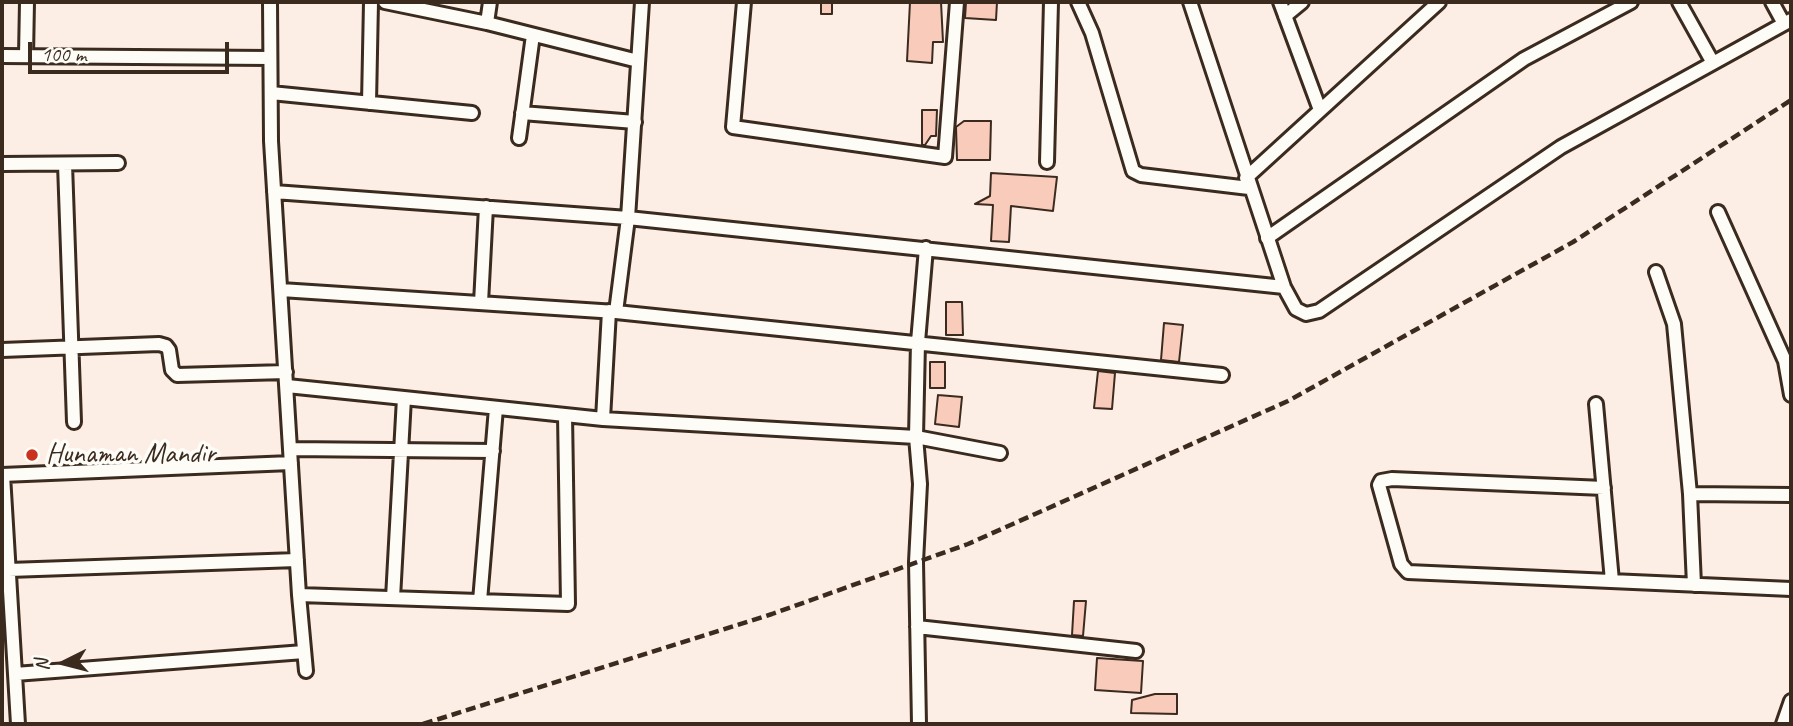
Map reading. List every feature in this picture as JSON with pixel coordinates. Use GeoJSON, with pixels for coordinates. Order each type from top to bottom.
{"type":"FeatureCollection","features":[{"type":"Feature","properties":{"kind":"street"},"geometry":{"type":"LineString","coordinates":[[26,56],[27,2]]}},
{"type":"Feature","properties":{"kind":"street"},"geometry":{"type":"LineString","coordinates":[[270,2],[274,192],[306,671]]}},
{"type":"Feature","properties":{"kind":"street"},"geometry":{"type":"LineString","coordinates":[[369,103],[371,2]]}},
{"type":"Feature","properties":{"kind":"street"},"geometry":{"type":"LineString","coordinates":[[385,2],[487,23],[638,61]]}},
{"type":"Feature","properties":{"kind":"street"},"geometry":{"type":"LineString","coordinates":[[487,23],[490,2]]}},
{"type":"Feature","properties":{"kind":"street"},"geometry":{"type":"LineString","coordinates":[[603,419],[613,312],[628,218],[642,2]]}},
{"type":"Feature","properties":{"kind":"street"},"geometry":{"type":"LineString","coordinates":[[744,2],[733,127],[945,157],[957,2]]}},
{"type":"Feature","properties":{"kind":"street"},"geometry":{"type":"LineString","coordinates":[[1047,162],[1051,2]]}},
{"type":"Feature","properties":{"kind":"street"},"geometry":{"type":"LineString","coordinates":[[1078,2],[1091,33],[1133,171],[1141,175],[1247,183],[1320,110],[1439,2]]}},
{"type":"Feature","properties":{"kind":"street"},"geometry":{"type":"LineString","coordinates":[[1190,2],[1247,183],[1284,287],[1300,313],[1319,311],[1561,146],[1788,22],[1772,2]]}},
{"type":"Feature","properties":{"kind":"street"},"geometry":{"type":"LineString","coordinates":[[1280,2],[1320,110]]}},
{"type":"Feature","properties":{"kind":"street"},"geometry":{"type":"LineString","coordinates":[[1285,16],[1302,2]]}},
{"type":"Feature","properties":{"kind":"street"},"geometry":{"type":"LineString","coordinates":[[1267,238],[1524,59],[1631,2]]}},
{"type":"Feature","properties":{"kind":"street"},"geometry":{"type":"LineString","coordinates":[[1679,2],[1713,63]]}},
{"type":"Feature","properties":{"kind":"street"},"geometry":{"type":"LineString","coordinates":[[519,138],[533,35]]}},
{"type":"Feature","properties":{"kind":"street"},"geometry":{"type":"LineString","coordinates":[[2,56],[270,58]]}},
{"type":"Feature","properties":{"kind":"street"},"geometry":{"type":"LineString","coordinates":[[271,93],[472,113]]}},
{"type":"Feature","properties":{"kind":"street"},"geometry":{"type":"LineString","coordinates":[[523,113],[635,122]]}},
{"type":"Feature","properties":{"kind":"street"},"geometry":{"type":"LineString","coordinates":[[2,164],[118,163]]}},
{"type":"Feature","properties":{"kind":"street"},"geometry":{"type":"LineString","coordinates":[[65,164],[74,422]]}},
{"type":"Feature","properties":{"kind":"street"},"geometry":{"type":"LineString","coordinates":[[274,192],[628,218],[1284,287]]}},
{"type":"Feature","properties":{"kind":"street"},"geometry":{"type":"LineString","coordinates":[[481,303],[486,208]]}},
{"type":"Feature","properties":{"kind":"street"},"geometry":{"type":"LineString","coordinates":[[1718,212],[1785,361],[1791,395]]}},
{"type":"Feature","properties":{"kind":"street"},"geometry":{"type":"LineString","coordinates":[[919,724],[916,562],[920,484],[916,437],[918,341],[926,248]]}},
{"type":"Feature","properties":{"kind":"street"},"geometry":{"type":"LineString","coordinates":[[1656,272],[1674,324],[1690,494],[1694,584]]}},
{"type":"Feature","properties":{"kind":"street"},"geometry":{"type":"LineString","coordinates":[[281,290],[613,312],[1223,374]]}},
{"type":"Feature","properties":{"kind":"street"},"geometry":{"type":"LineString","coordinates":[[2,350],[166,346],[172,370],[177,375],[286,372]]}},
{"type":"Feature","properties":{"kind":"street"},"geometry":{"type":"LineString","coordinates":[[287,386],[603,419],[916,437],[1000,453]]}},
{"type":"Feature","properties":{"kind":"street"},"geometry":{"type":"LineString","coordinates":[[393,598],[404,398]]}},
{"type":"Feature","properties":{"kind":"street"},"geometry":{"type":"LineString","coordinates":[[1597,404],[1612,581]]}},
{"type":"Feature","properties":{"kind":"street"},"geometry":{"type":"LineString","coordinates":[[480,601],[496,408]]}},
{"type":"Feature","properties":{"kind":"street"},"geometry":{"type":"LineString","coordinates":[[299,595],[568,604],[565,415]]}},
{"type":"Feature","properties":{"kind":"street"},"geometry":{"type":"LineString","coordinates":[[290,449],[493,451]]}},
{"type":"Feature","properties":{"kind":"street"},"geometry":{"type":"LineString","coordinates":[[18,724],[2,475],[291,463]]}},
{"type":"Feature","properties":{"kind":"street"},"geometry":{"type":"LineString","coordinates":[[1604,488],[1392,479],[1381,481],[1379,485],[1401,564],[1408,572],[1791,589]]}},
{"type":"Feature","properties":{"kind":"street"},"geometry":{"type":"LineString","coordinates":[[1690,494],[1791,495]]}},
{"type":"Feature","properties":{"kind":"street"},"geometry":{"type":"LineString","coordinates":[[9,570],[297,560]]}},
{"type":"Feature","properties":{"kind":"street"},"geometry":{"type":"LineString","coordinates":[[917,627],[1136,651]]}},
{"type":"Feature","properties":{"kind":"street"},"geometry":{"type":"LineString","coordinates":[[15,674],[304,652]]}},
{"type":"Feature","properties":{"kind":"street"},"geometry":{"type":"LineString","coordinates":[[1783,724],[1791,701]]}},
{"type":"Feature","properties":{"kind":"building"},"geometry":{"type":"Polygon","coordinates":[[[821,2],[832,2],[832,14],[821,14],[821,2]]]}},
{"type":"Feature","properties":{"kind":"building"},"geometry":{"type":"Polygon","coordinates":[[[910,2],[941,2],[943,42],[933,42],[932,63],[907,61],[910,2]]]}},
{"type":"Feature","properties":{"kind":"building"},"geometry":{"type":"Polygon","coordinates":[[[966,2],[997,2],[996,20],[965,18],[966,2]]]}},
{"type":"Feature","properties":{"kind":"building"},"geometry":{"type":"Polygon","coordinates":[[[922,110],[937,110],[936,136],[931,136],[925,145],[922,145],[922,110]]]}},
{"type":"Feature","properties":{"kind":"building"},"geometry":{"type":"Polygon","coordinates":[[[964,121],[991,121],[990,160],[957,160],[956,127],[964,121]]]}},
{"type":"Feature","properties":{"kind":"building"},"geometry":{"type":"Polygon","coordinates":[[[991,173],[1057,177],[1053,211],[1011,206],[1009,242],[991,241],[993,205],[975,204],[990,196],[991,173]]]}},
{"type":"Feature","properties":{"kind":"building"},"geometry":{"type":"Polygon","coordinates":[[[946,302],[962,302],[963,335],[946,335],[946,302]]]}},
{"type":"Feature","properties":{"kind":"building"},"geometry":{"type":"Polygon","coordinates":[[[1164,323],[1183,325],[1179,362],[1161,360],[1164,323]]]}},
{"type":"Feature","properties":{"kind":"building"},"geometry":{"type":"Polygon","coordinates":[[[930,362],[945,362],[945,388],[930,388],[930,362]]]}},
{"type":"Feature","properties":{"kind":"building"},"geometry":{"type":"Polygon","coordinates":[[[1098,371],[1115,373],[1112,409],[1094,408],[1098,371]]]}},
{"type":"Feature","properties":{"kind":"building"},"geometry":{"type":"Polygon","coordinates":[[[938,395],[962,397],[959,427],[935,424],[938,395]]]}},
{"type":"Feature","properties":{"kind":"building"},"geometry":{"type":"Polygon","coordinates":[[[1074,601],[1086,601],[1083,636],[1072,635],[1074,601]]]}},
{"type":"Feature","properties":{"kind":"building"},"geometry":{"type":"Polygon","coordinates":[[[1097,658],[1143,661],[1141,693],[1095,690],[1097,658]]]}},
{"type":"Feature","properties":{"kind":"building"},"geometry":{"type":"Polygon","coordinates":[[[1155,694],[1177,694],[1177,714],[1131,713],[1132,700],[1155,694]]]}},
{"type":"Feature","properties":{"kind":"railway"},"geometry":{"type":"LineString","coordinates":[[423,724],[772,614],[968,544],[1288,401],[1573,242],[1791,100]]}},
{"type":"Feature","properties":{"kind":"place","name":"Hunaman Mandir"},"geometry":{"type":"Point","coordinates":[32,455]}}]}
